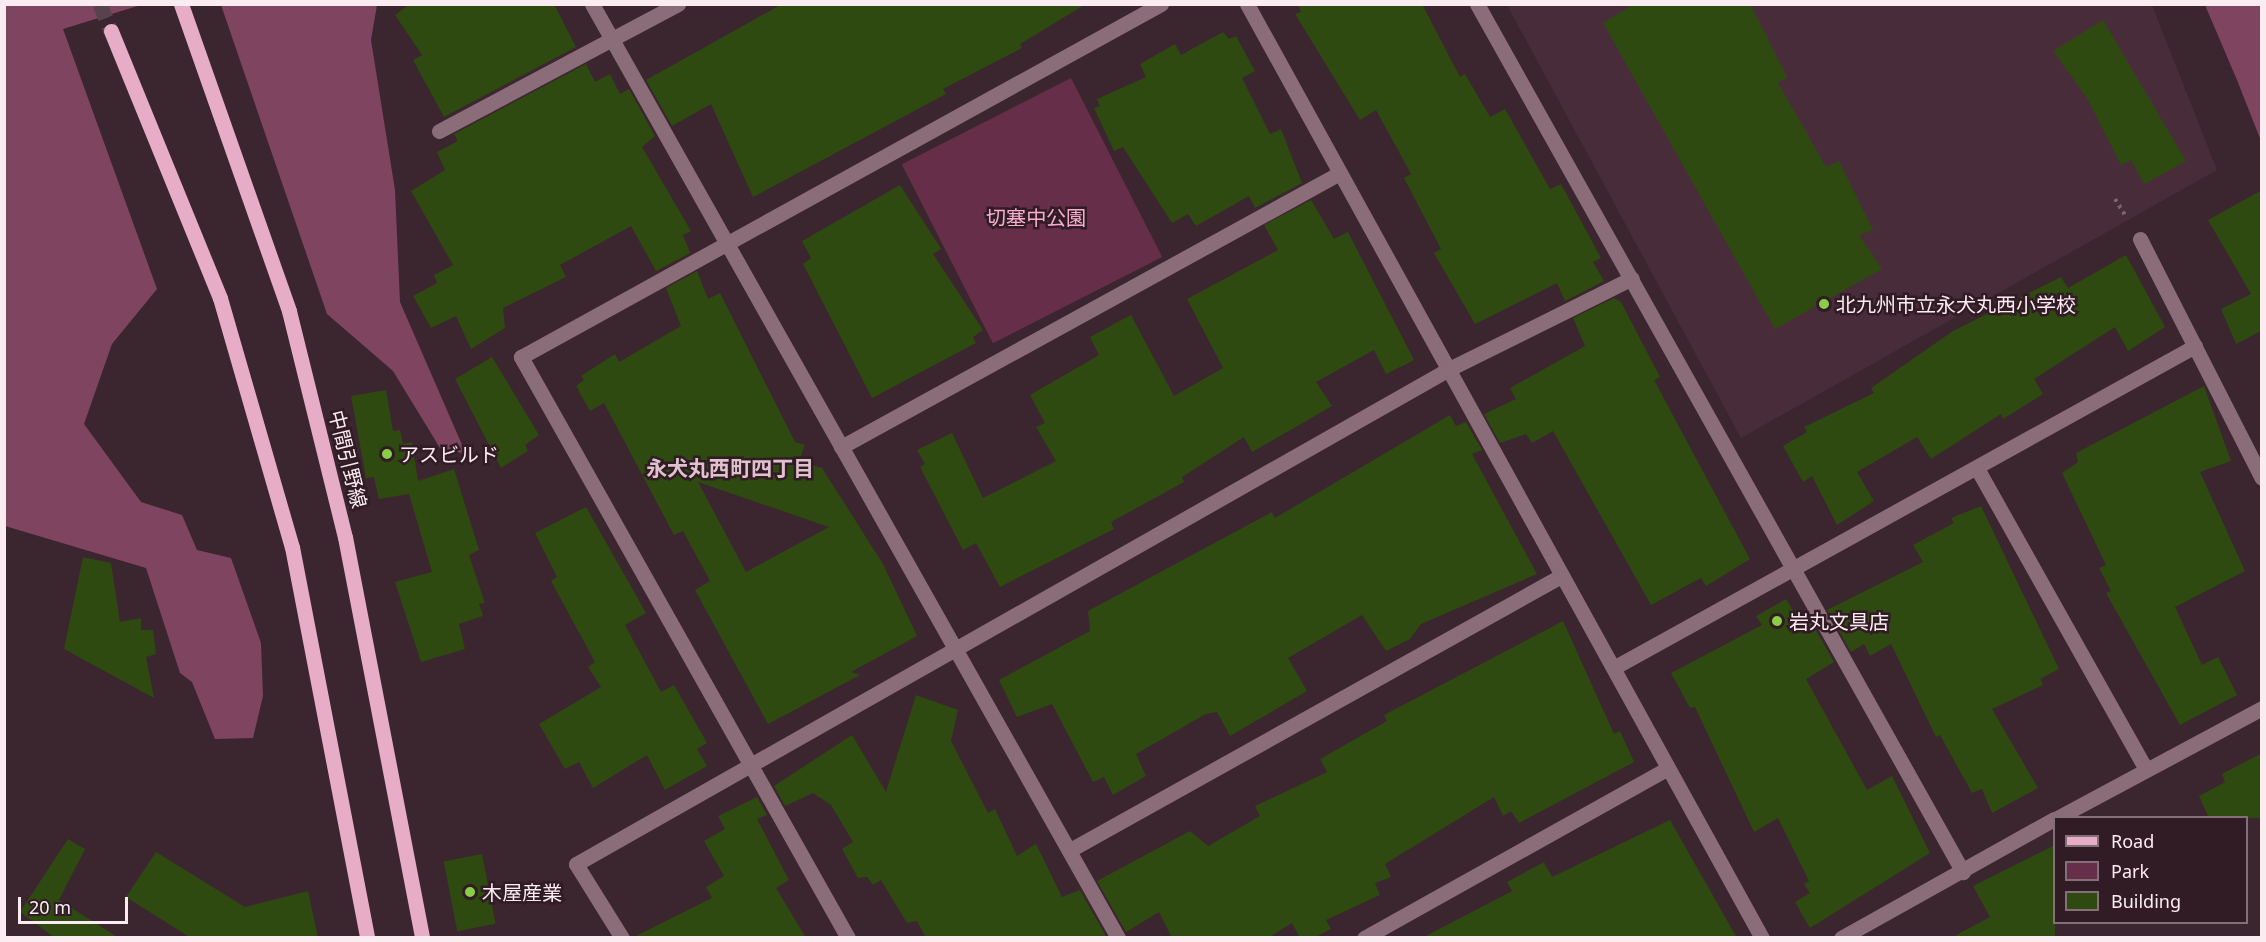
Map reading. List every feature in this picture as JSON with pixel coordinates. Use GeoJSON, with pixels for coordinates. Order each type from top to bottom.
{"type":"FeatureCollection","features":[{"type":"Feature","properties":{"kind":"main road","name":"中間引野線"},"geometry":{"type":"LineString","coordinates":[[181,4],[289,311],[345,537],[423,938]]}},
{"type":"Feature","properties":{"kind":"main road"},"geometry":{"type":"LineString","coordinates":[[111,31],[220,298],[292,547],[367,938]]}},
{"type":"Feature","properties":{"kind":"street"},"geometry":{"type":"LineString","coordinates":[[592,4],[724,244],[1118,938]]}},
{"type":"Feature","properties":{"kind":"street"},"geometry":{"type":"LineString","coordinates":[[439,131],[678,4]]}},
{"type":"Feature","properties":{"kind":"street"},"geometry":{"type":"LineString","coordinates":[[848,938],[753,765],[521,357],[1161,4]]}},
{"type":"Feature","properties":{"kind":"street"},"geometry":{"type":"LineString","coordinates":[[1247,4],[1338,174],[1615,667],[1667,769],[1762,938]]}},
{"type":"Feature","properties":{"kind":"street"},"geometry":{"type":"LineString","coordinates":[[1477,4],[1632,278],[1791,570],[1963,872]]}},
{"type":"Feature","properties":{"kind":"street"},"geometry":{"type":"LineString","coordinates":[[841,447],[1338,174]]}},
{"type":"Feature","properties":{"kind":"street"},"geometry":{"type":"LineString","coordinates":[[2140,239],[2262,478]]}},
{"type":"Feature","properties":{"kind":"street"},"geometry":{"type":"LineString","coordinates":[[622,938],[576,864],[1449,369],[1632,278]]}},
{"type":"Feature","properties":{"kind":"street"},"geometry":{"type":"LineString","coordinates":[[1615,667],[1978,470],[2195,346]]}},
{"type":"Feature","properties":{"kind":"street"},"geometry":{"type":"LineString","coordinates":[[1978,470],[2145,767]]}},
{"type":"Feature","properties":{"kind":"street"},"geometry":{"type":"LineString","coordinates":[[1070,850],[1562,576]]}},
{"type":"Feature","properties":{"kind":"street"},"geometry":{"type":"LineString","coordinates":[[2059,816],[2145,767],[2262,708]]}},
{"type":"Feature","properties":{"kind":"street"},"geometry":{"type":"LineString","coordinates":[[1364,938],[1667,769]]}},
{"type":"Feature","properties":{"kind":"street"},"geometry":{"type":"LineString","coordinates":[[1841,938],[2053,820]]}},
{"type":"Feature","properties":{"kind":"shaded area"},"geometry":{"type":"Polygon","coordinates":[[[5,4],[141,5],[63,29],[157,289],[112,344],[84,424],[141,502],[182,515],[197,550],[231,558],[261,643],[263,696],[253,738],[215,739],[192,682],[180,673],[146,568],[5,526],[5,4]]]}},
{"type":"Feature","properties":{"kind":"shaded area"},"geometry":{"type":"Polygon","coordinates":[[[221,5],[377,5],[371,40],[395,190],[400,302],[466,454],[440,448],[393,371],[327,314],[221,5]]]}},
{"type":"Feature","properties":{"kind":"shaded area","name":"北九州市立永犬丸西小学校"},"geometry":{"type":"Polygon","coordinates":[[[1507,5],[2152,5],[2217,170],[1741,438],[1507,5]]]}},
{"type":"Feature","properties":{"kind":"shaded area"},"geometry":{"type":"Polygon","coordinates":[[[2205,5],[2261,5],[2261,141],[2237,80],[2205,5]]]}},
{"type":"Feature","properties":{"kind":"green space","name":"切塞中公園"},"geometry":{"type":"Polygon","coordinates":[[[1071,78],[1162,257],[993,343],[902,164],[1071,78]]]}},
{"type":"Feature","properties":{"kind":"building"},"geometry":{"type":"Polygon","coordinates":[[[410,4],[554,4],[576,47],[444,117],[413,60],[422,55],[395,15],[410,4]]]}},
{"type":"Feature","properties":{"kind":"building"},"geometry":{"type":"Polygon","coordinates":[[[782,4],[1086,4],[1020,44],[1022,48],[943,89],[946,94],[753,197],[711,104],[672,126],[646,80],[782,4]]]}},
{"type":"Feature","properties":{"kind":"building"},"geometry":{"type":"Polygon","coordinates":[[[1298,4],[1422,4],[1460,77],[1465,74],[1490,117],[1505,109],[1550,189],[1561,184],[1601,258],[1593,262],[1604,281],[1565,301],[1557,283],[1475,324],[1434,253],[1441,249],[1404,178],[1411,174],[1376,110],[1360,120],[1295,14],[1301,12],[1298,4]]]}},
{"type":"Feature","properties":{"kind":"building"},"geometry":{"type":"Polygon","coordinates":[[[1634,4],[1750,4],[1787,77],[1778,83],[1826,167],[1839,161],[1873,230],[1859,235],[1882,269],[1775,329],[1603,23],[1634,4]]]}},
{"type":"Feature","properties":{"kind":"building"},"geometry":{"type":"Polygon","coordinates":[[[2103,20],[2186,161],[2144,184],[2131,160],[2121,165],[2087,98],[2053,51],[2103,20]]]}},
{"type":"Feature","properties":{"kind":"building"},"geometry":{"type":"Polygon","coordinates":[[[1223,32],[1229,39],[1236,36],[1255,71],[1242,78],[1270,134],[1281,129],[1302,183],[1255,208],[1249,196],[1196,226],[1188,214],[1172,223],[1123,147],[1114,151],[1094,108],[1100,106],[1097,99],[1146,77],[1140,64],[1175,44],[1181,55],[1223,32]]]}},
{"type":"Feature","properties":{"kind":"building"},"geometry":{"type":"Polygon","coordinates":[[[586,64],[595,82],[610,74],[620,94],[629,89],[655,136],[642,147],[691,231],[683,235],[690,253],[656,271],[631,226],[560,265],[566,277],[503,308],[505,328],[471,349],[456,316],[431,328],[413,296],[437,283],[434,275],[453,265],[411,191],[445,170],[437,152],[458,141],[454,134],[586,64]]]}},
{"type":"Feature","properties":{"kind":"building"},"geometry":{"type":"Polygon","coordinates":[[[900,185],[941,249],[933,254],[983,330],[973,337],[976,343],[872,398],[803,264],[811,258],[802,241],[900,185]]]}},
{"type":"Feature","properties":{"kind":"building"},"geometry":{"type":"Polygon","coordinates":[[[2262,190],[2261,331],[2236,344],[2221,309],[2251,294],[2208,220],[2262,190]]]}},
{"type":"Feature","properties":{"kind":"building"},"geometry":{"type":"Polygon","coordinates":[[[1311,200],[1334,239],[1348,232],[1414,360],[1386,374],[1374,350],[1316,382],[1332,406],[1252,452],[1244,437],[1182,477],[1184,482],[1111,522],[1114,529],[1000,587],[976,543],[963,550],[920,467],[925,464],[917,450],[952,433],[983,498],[1056,461],[1036,427],[1045,423],[1030,395],[1099,355],[1090,337],[1131,315],[1174,396],[1223,368],[1187,299],[1278,250],[1264,225],[1311,200]]]}},
{"type":"Feature","properties":{"kind":"building"},"geometry":{"type":"Polygon","coordinates":[[[2126,255],[2165,327],[2128,351],[2115,327],[2034,379],[2043,394],[2003,419],[2001,414],[1931,459],[1917,437],[1857,472],[1874,501],[1837,525],[1812,476],[1803,482],[1783,446],[1807,432],[1804,427],[1874,393],[1871,388],[1953,331],[2061,277],[2068,288],[2126,255]]]}},
{"type":"Feature","properties":{"kind":"building"},"geometry":{"type":"Polygon","coordinates":[[[697,271],[708,299],[720,293],[795,442],[805,445],[799,461],[822,468],[883,564],[917,636],[851,672],[860,675],[768,724],[695,590],[710,581],[683,531],[674,535],[604,403],[590,411],[576,386],[584,380],[581,376],[615,354],[619,362],[681,326],[666,288],[697,271]],[[698,482],[746,572],[829,527],[698,482]]]}},
{"type":"Feature","properties":{"kind":"building"},"geometry":{"type":"Polygon","coordinates":[[[1614,298],[1621,302],[1660,377],[1654,380],[1750,559],[1706,586],[1701,578],[1651,605],[1553,431],[1532,443],[1526,434],[1500,443],[1484,414],[1516,399],[1510,388],[1585,346],[1573,318],[1614,298]]]}},
{"type":"Feature","properties":{"kind":"building"},"geometry":{"type":"Polygon","coordinates":[[[492,357],[539,435],[525,445],[528,451],[501,468],[455,379],[492,357]]]}},
{"type":"Feature","properties":{"kind":"building"},"geometry":{"type":"Polygon","coordinates":[[[2204,386],[2231,461],[2200,472],[2245,571],[2175,607],[2202,665],[2218,657],[2237,695],[2180,725],[2106,593],[2111,591],[2099,568],[2106,565],[2062,473],[2078,462],[2076,453],[2204,386]]]}},
{"type":"Feature","properties":{"kind":"building"},"geometry":{"type":"Polygon","coordinates":[[[386,390],[393,431],[400,430],[403,444],[412,442],[418,481],[454,469],[479,550],[469,555],[485,603],[479,604],[483,616],[459,624],[465,649],[421,662],[395,582],[432,572],[409,494],[379,499],[374,477],[366,478],[351,396],[386,390]]]}},
{"type":"Feature","properties":{"kind":"building"},"geometry":{"type":"Polygon","coordinates":[[[1450,415],[1456,426],[1466,422],[1482,450],[1472,454],[1537,574],[1421,624],[1410,639],[1386,651],[1362,615],[1288,658],[1307,691],[1230,736],[1217,712],[1206,714],[1136,754],[1146,776],[1113,795],[1104,777],[1093,782],[1052,704],[1017,717],[999,680],[1090,631],[1088,611],[1272,512],[1275,518],[1450,415]]]}},
{"type":"Feature","properties":{"kind":"building"},"geometry":{"type":"Polygon","coordinates":[[[1981,506],[2059,669],[2040,679],[2043,685],[1992,709],[2038,788],[1992,813],[1982,789],[1972,793],[1940,735],[1936,737],[1891,644],[1870,656],[1864,644],[1851,652],[1827,610],[1923,562],[1913,545],[1954,523],[1951,518],[1981,506]]]}},
{"type":"Feature","properties":{"kind":"building"},"geometry":{"type":"Polygon","coordinates":[[[586,507],[646,613],[625,625],[661,692],[674,685],[707,743],[697,749],[707,766],[665,790],[647,755],[593,788],[579,762],[565,769],[539,724],[601,687],[588,667],[595,662],[551,581],[557,577],[535,533],[586,507]]]}},
{"type":"Feature","properties":{"kind":"building"},"geometry":{"type":"Polygon","coordinates":[[[83,557],[111,563],[120,622],[141,618],[141,630],[153,630],[156,654],[146,657],[154,698],[64,649],[83,557]]]}},
{"type":"Feature","properties":{"kind":"building"},"geometry":{"type":"Polygon","coordinates":[[[1786,599],[1800,622],[1809,618],[1834,662],[1806,679],[1867,790],[1892,776],[1930,853],[1810,928],[1795,902],[1810,893],[1804,884],[1809,881],[1778,818],[1754,832],[1695,707],[1690,708],[1671,673],[1762,625],[1756,616],[1786,599]]]}},
{"type":"Feature","properties":{"kind":"building"},"geometry":{"type":"Polygon","coordinates":[[[1563,621],[1614,734],[1620,731],[1634,762],[1519,823],[1511,811],[1503,816],[1494,797],[1385,864],[1391,877],[1375,883],[1380,895],[1326,920],[1331,929],[1314,938],[1300,938],[1292,923],[1268,938],[1172,938],[1159,912],[1126,932],[1097,881],[1190,831],[1208,846],[1260,816],[1255,806],[1327,772],[1320,759],[1387,721],[1384,715],[1563,621]]]}},
{"type":"Feature","properties":{"kind":"building"},"geometry":{"type":"Polygon","coordinates":[[[916,695],[958,710],[951,741],[988,813],[995,809],[1017,856],[1036,844],[1062,897],[1080,890],[1107,938],[926,938],[917,921],[907,923],[881,880],[873,885],[867,877],[858,878],[842,849],[853,842],[831,805],[813,793],[785,806],[774,786],[852,735],[886,792],[916,695]]]}},
{"type":"Feature","properties":{"kind":"building"},"geometry":{"type":"Polygon","coordinates":[[[2262,753],[2262,818],[2208,816],[2199,796],[2225,782],[2222,774],[2262,753]]]}},
{"type":"Feature","properties":{"kind":"building"},"geometry":{"type":"Polygon","coordinates":[[[757,797],[767,815],[757,819],[789,880],[776,888],[806,938],[632,938],[712,898],[706,887],[724,876],[704,841],[725,829],[718,816],[757,797]]]}},
{"type":"Feature","properties":{"kind":"building"},"geometry":{"type":"Polygon","coordinates":[[[1670,820],[1737,938],[1422,938],[1512,891],[1507,882],[1544,862],[1552,877],[1670,820]]]}},
{"type":"Feature","properties":{"kind":"building"},"geometry":{"type":"Polygon","coordinates":[[[68,839],[85,849],[59,900],[119,938],[55,938],[20,912],[68,839]]]}},
{"type":"Feature","properties":{"kind":"building"},"geometry":{"type":"Polygon","coordinates":[[[2053,846],[2055,938],[1951,938],[1990,917],[1973,886],[2053,846]]]}},
{"type":"Feature","properties":{"kind":"building"},"geometry":{"type":"Polygon","coordinates":[[[156,852],[245,907],[308,891],[318,938],[191,938],[126,897],[156,852]]]}},
{"type":"Feature","properties":{"kind":"building","name":"木屋産業"},"geometry":{"type":"Polygon","coordinates":[[[482,854],[496,924],[457,931],[444,861],[482,854]]]}},
{"type":"Feature","properties":{"kind":"tunnel"},"geometry":{"type":"LineString","coordinates":[[100,4],[111,31]]}},
{"type":"Feature","properties":{"kind":"place","name":"北九州市立永犬丸西小学校"},"geometry":{"type":"Point","coordinates":[1824,304]}},
{"type":"Feature","properties":{"kind":"place","name":"アスビルド"},"geometry":{"type":"Point","coordinates":[387,454]}},
{"type":"Feature","properties":{"kind":"place","name":"岩丸文具店"},"geometry":{"type":"Point","coordinates":[1777,621]}},
{"type":"Feature","properties":{"kind":"place","name":"木屋産業"},"geometry":{"type":"Point","coordinates":[470,892]}},
{"type":"Feature","properties":{"kind":"district","name":"永犬丸西町四丁目"},"geometry":{"type":"Point","coordinates":[730,468]}}]}
